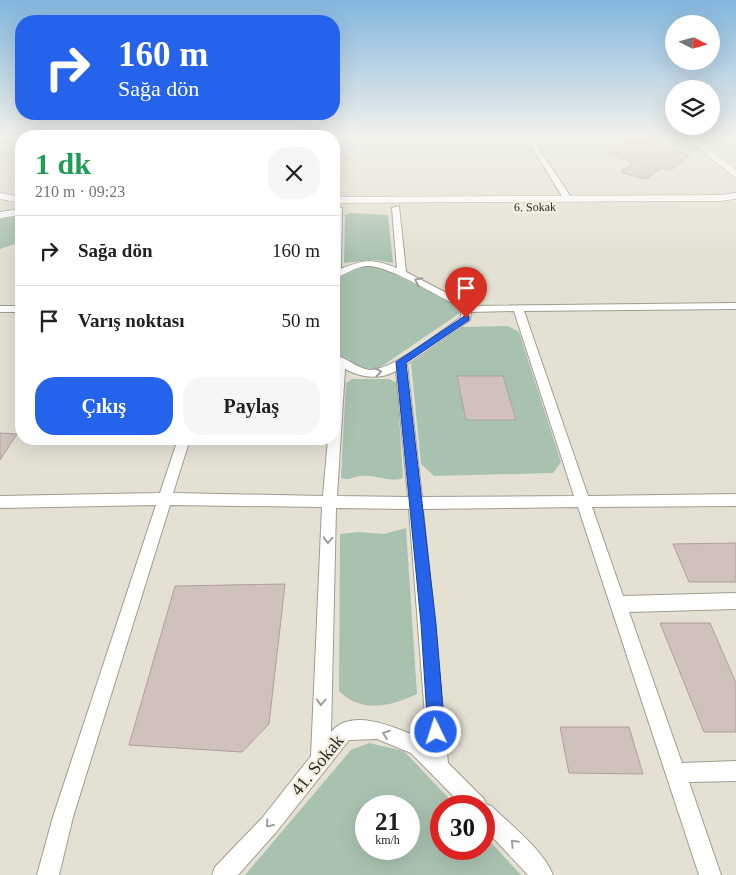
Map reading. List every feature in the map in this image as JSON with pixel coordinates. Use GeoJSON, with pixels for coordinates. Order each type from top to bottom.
{"type":"FeatureCollection","features":[{"type":"Feature","properties":{"kind":"street"},"geometry":{"type":"LineString","coordinates":[[554,177],[568,199]]}},
{"type":"Feature","properties":{"kind":"street","name":"6. Sokak"},"geometry":{"type":"LineString","coordinates":[[340,206],[568,199],[720,198],[736,196]]}},
{"type":"Feature","properties":{"kind":"street"},"geometry":{"type":"LineString","coordinates":[[0,205],[0,198],[15,199]]}},
{"type":"Feature","properties":{"kind":"street","name":"6. Sokak"},"geometry":{"type":"LineString","coordinates":[[340,206],[396,208],[736,206]]}},
{"type":"Feature","properties":{"kind":"street"},"geometry":{"type":"LineString","coordinates":[[396,208],[402,273]]}},
{"type":"Feature","properties":{"kind":"street"},"geometry":{"type":"LineString","coordinates":[[0,215],[15,213]]}},
{"type":"Feature","properties":{"kind":"street"},"geometry":{"type":"LineString","coordinates":[[340,273],[369,262],[402,273],[462,304],[466,309],[466,318],[384,373],[370,374],[349,368],[340,362]]}},
{"type":"Feature","properties":{"kind":"street"},"geometry":{"type":"LineString","coordinates":[[466,309],[736,306]]}},
{"type":"Feature","properties":{"kind":"street"},"geometry":{"type":"LineString","coordinates":[[0,309],[15,309]]}},
{"type":"Feature","properties":{"kind":"street"},"geometry":{"type":"LineString","coordinates":[[518,309],[582,502],[677,773],[710,875]]}},
{"type":"Feature","properties":{"kind":"street"},"geometry":{"type":"LineString","coordinates":[[401,362],[428,624],[439,767]]}},
{"type":"Feature","properties":{"kind":"street"},"geometry":{"type":"LineString","coordinates":[[48,875],[63,817],[182,445]]}},
{"type":"Feature","properties":{"kind":"street"},"geometry":{"type":"LineString","coordinates":[[320,760],[329,502],[333,445]]}},
{"type":"Feature","properties":{"kind":"street"},"geometry":{"type":"LineString","coordinates":[[0,502],[166,499],[416,503],[736,500]]}},
{"type":"Feature","properties":{"kind":"street"},"geometry":{"type":"LineString","coordinates":[[618,604],[736,601]]}},
{"type":"Feature","properties":{"kind":"street","name":"41. Sokak"},"geometry":{"type":"LineString","coordinates":[[223,875],[270,824],[344,731],[377,730],[418,746],[467,795]]}},
{"type":"Feature","properties":{"kind":"street"},"geometry":{"type":"LineString","coordinates":[[677,773],[736,772]]}},
{"type":"Feature","properties":{"kind":"street"},"geometry":{"type":"LineString","coordinates":[[495,824],[531,860],[542,875]]}},
{"type":"Feature","properties":{"kind":"green space"},"geometry":{"type":"Polygon","coordinates":[[[351,213],[388,215],[393,263],[374,260],[344,263],[345,215],[351,213]]]}},
{"type":"Feature","properties":{"kind":"green space"},"geometry":{"type":"Polygon","coordinates":[[[15,216],[15,244],[0,249],[0,219],[15,216]]]}},
{"type":"Feature","properties":{"kind":"green space"},"geometry":{"type":"Polygon","coordinates":[[[367,265],[378,266],[452,303],[460,309],[460,313],[379,368],[366,369],[340,356],[340,277],[367,265]]]}},
{"type":"Feature","properties":{"kind":"green space"},"geometry":{"type":"Polygon","coordinates":[[[508,326],[519,332],[561,462],[553,473],[434,476],[421,464],[411,363],[462,327],[508,326]]]}},
{"type":"Feature","properties":{"kind":"green space"},"geometry":{"type":"Polygon","coordinates":[[[352,379],[389,379],[397,383],[403,478],[393,480],[357,476],[348,479],[341,478],[346,383],[352,379]]]}},
{"type":"Feature","properties":{"kind":"green space"},"geometry":{"type":"Polygon","coordinates":[[[406,528],[417,694],[397,702],[377,706],[357,703],[339,691],[340,534],[359,532],[384,534],[406,528]]]}},
{"type":"Feature","properties":{"kind":"green space"},"geometry":{"type":"Polygon","coordinates":[[[369,743],[404,751],[446,795],[430,795],[430,860],[495,860],[495,847],[521,875],[245,875],[351,750],[369,743]]]}},
{"type":"Feature","properties":{"kind":"building"},"geometry":{"type":"Polygon","coordinates":[[[457,376],[503,376],[516,420],[466,420],[457,376]]]}},
{"type":"Feature","properties":{"kind":"building"},"geometry":{"type":"Polygon","coordinates":[[[0,433],[15,434],[15,437],[0,460],[0,433]]]}},
{"type":"Feature","properties":{"kind":"building"},"geometry":{"type":"Polygon","coordinates":[[[736,543],[736,582],[689,582],[673,544],[736,543]]]}},
{"type":"Feature","properties":{"kind":"building"},"geometry":{"type":"Polygon","coordinates":[[[285,584],[269,724],[242,752],[129,745],[175,586],[285,584]]]}},
{"type":"Feature","properties":{"kind":"building"},"geometry":{"type":"Polygon","coordinates":[[[660,623],[710,623],[736,683],[736,732],[704,732],[660,623]]]}},
{"type":"Feature","properties":{"kind":"building"},"geometry":{"type":"Polygon","coordinates":[[[560,727],[629,727],[643,774],[569,773],[560,727]]]}},
{"type":"Feature","properties":{"kind":"route"},"geometry":{"type":"LineString","coordinates":[[436,732],[428,624],[401,362],[466,318]]}}]}
